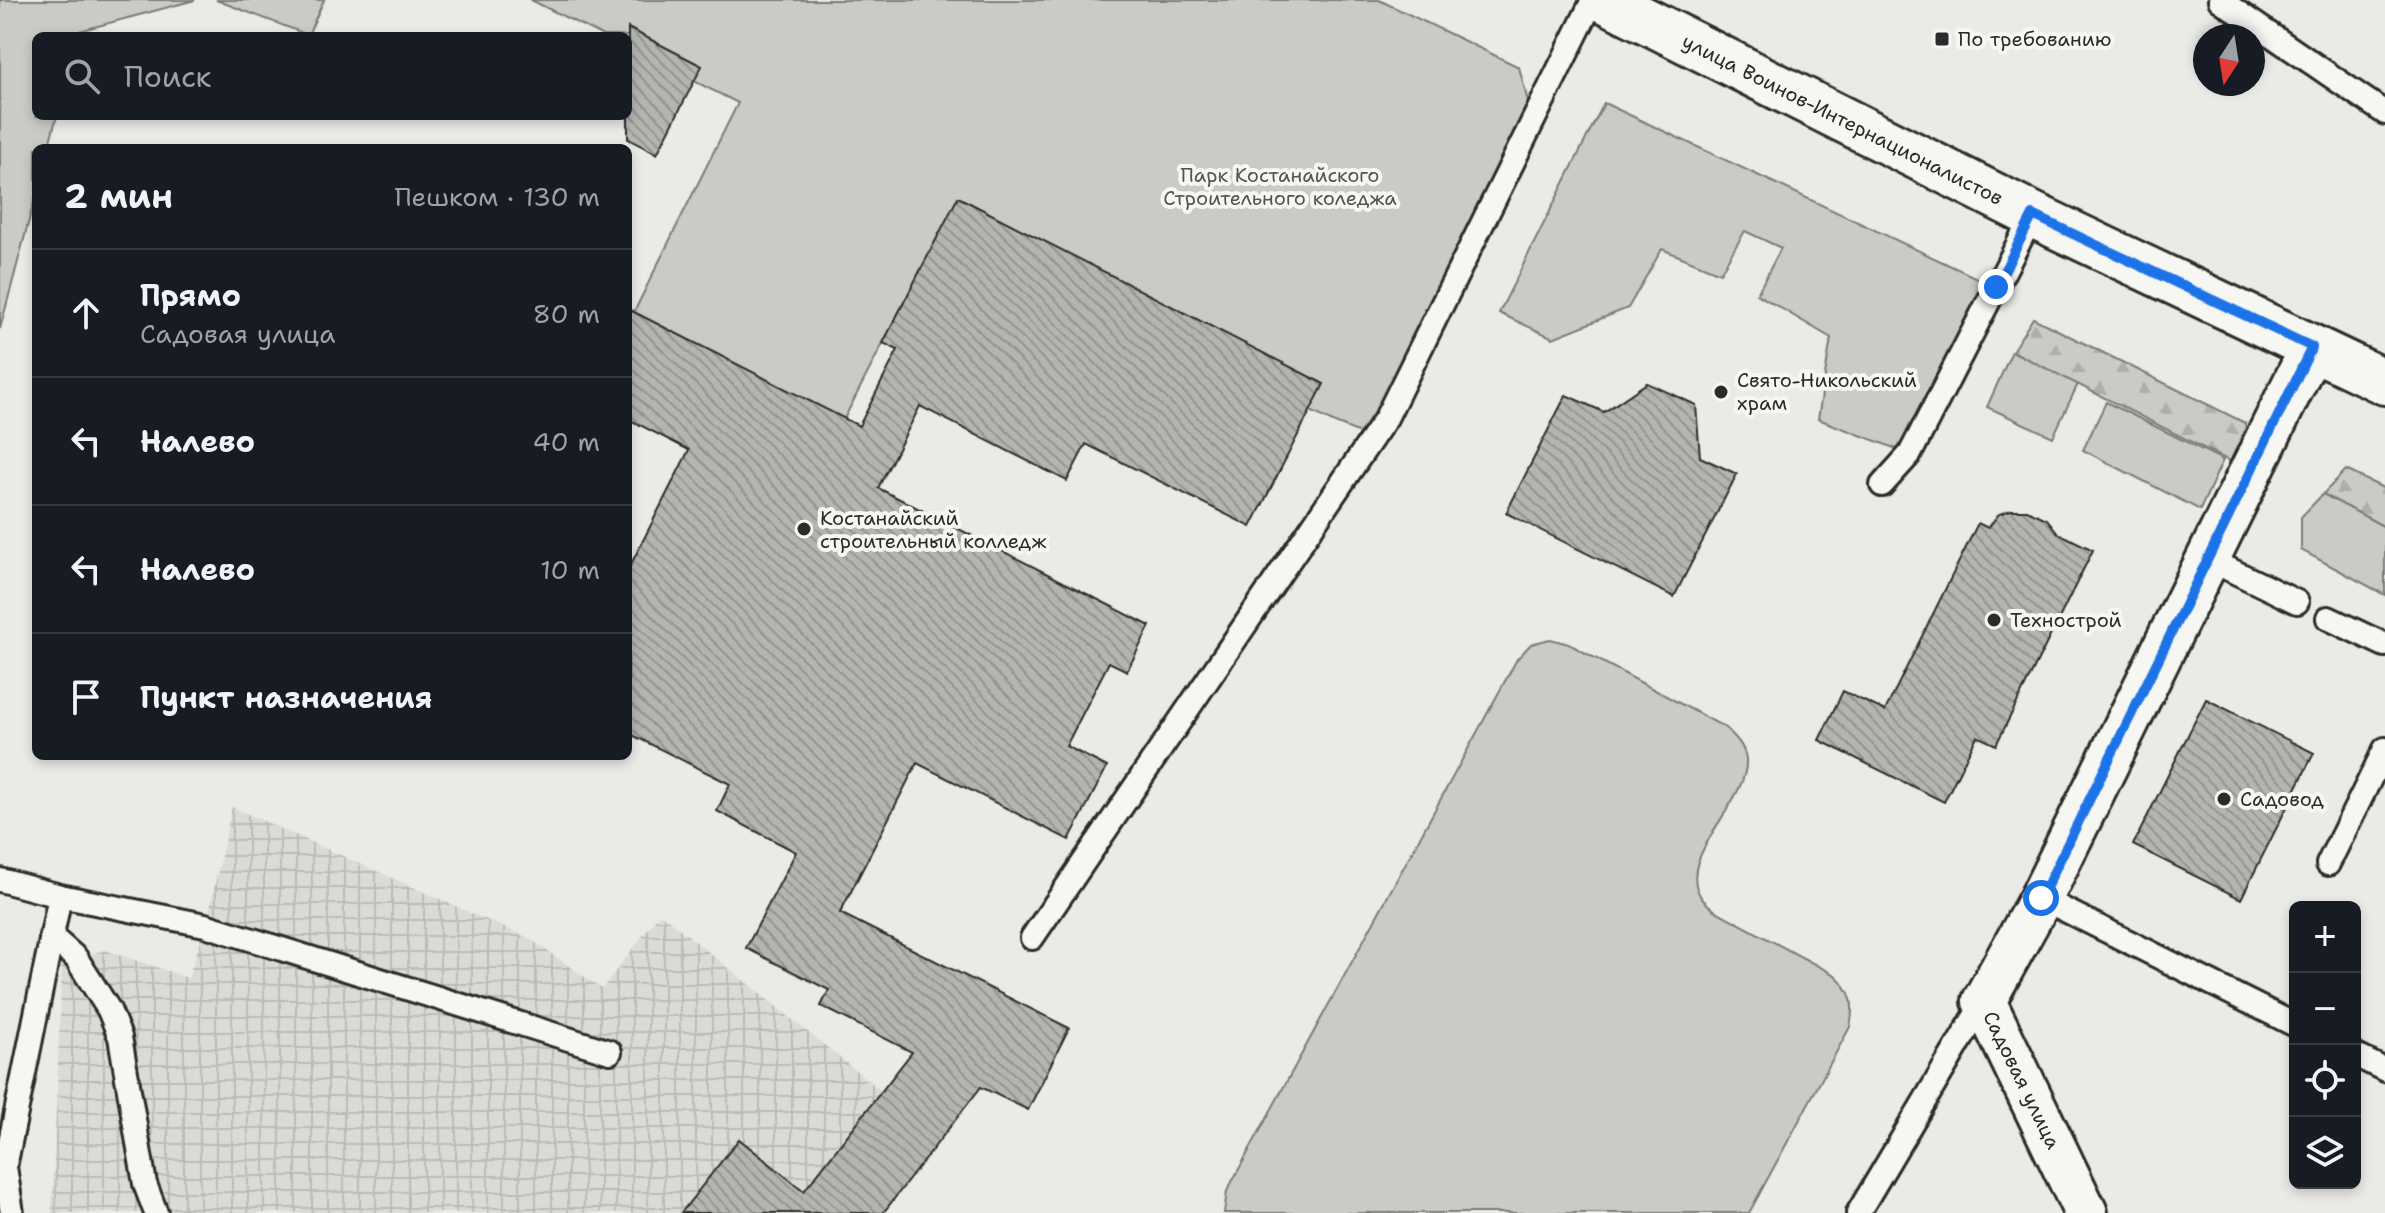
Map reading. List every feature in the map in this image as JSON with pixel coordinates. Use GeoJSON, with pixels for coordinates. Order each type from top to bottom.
{"type":"FeatureCollection","features":[{"type":"Feature","properties":{"kind":"street","name":"улица Воинов-Интернационалистов"},"geometry":{"type":"LineString","coordinates":[[1605,0],[1655,11],[2033,215],[2385,382]]}},
{"type":"Feature","properties":{"kind":"street","name":"Садовая улица"},"geometry":{"type":"LineString","coordinates":[[2086,1213],[1984,1001],[2041,898],[2312,347]]}},
{"type":"Feature","properties":{"kind":"lane"},"geometry":{"type":"LineString","coordinates":[[1032,938],[1386,418],[1593,0]]}},
{"type":"Feature","properties":{"kind":"lane"},"geometry":{"type":"LineString","coordinates":[[2220,0],[2385,113]]}},
{"type":"Feature","properties":{"kind":"lane"},"geometry":{"type":"LineString","coordinates":[[1882,485],[1910,454],[2033,215]]}},
{"type":"Feature","properties":{"kind":"lane"},"geometry":{"type":"LineString","coordinates":[[2208,559],[2297,602]]}},
{"type":"Feature","properties":{"kind":"lane"},"geometry":{"type":"LineString","coordinates":[[2328,618],[2385,645]]}},
{"type":"Feature","properties":{"kind":"lane"},"geometry":{"type":"LineString","coordinates":[[2328,864],[2385,749]]}},
{"type":"Feature","properties":{"kind":"lane"},"geometry":{"type":"LineString","coordinates":[[0,880],[60,896],[205,925],[610,1052]]}},
{"type":"Feature","properties":{"kind":"lane"},"geometry":{"type":"LineString","coordinates":[[12,1213],[5,1167],[60,896]]}},
{"type":"Feature","properties":{"kind":"lane"},"geometry":{"type":"LineString","coordinates":[[2041,898],[2289,1022]]}},
{"type":"Feature","properties":{"kind":"lane"},"geometry":{"type":"LineString","coordinates":[[51,936],[76,958],[109,1010],[120,1037],[145,1184],[156,1213]]}},
{"type":"Feature","properties":{"kind":"lane"},"geometry":{"type":"LineString","coordinates":[[1858,1213],[1984,1001]]}},
{"type":"Feature","properties":{"kind":"lane"},"geometry":{"type":"LineString","coordinates":[[2361,1058],[2385,1070]]}},
{"type":"Feature","properties":{"kind":"shaded area"},"geometry":{"type":"Polygon","coordinates":[[[232,807],[530,939],[602,989],[660,913],[941,1139],[883,1213],[52,1213],[62,963],[105,950],[188,978],[206,925],[232,807]]]}},
{"type":"Feature","properties":{"kind":"green space"},"geometry":{"type":"Polygon","coordinates":[[[0,0],[195,0],[79,32],[32,32],[32,120],[56,120],[49,144],[32,144],[32,209],[0,329],[0,0]]]}},
{"type":"Feature","properties":{"kind":"green space"},"geometry":{"type":"Polygon","coordinates":[[[216,0],[324,0],[309,32],[300,32],[216,0]]]}},
{"type":"Feature","properties":{"kind":"green space","name":"Парк Костанайского Строительного коледжа"},"geometry":{"type":"Polygon","coordinates":[[[531,0],[1379,0],[1519,67],[1529,106],[1372,438],[1335,423],[942,229],[844,419],[632,321],[738,103],[632,50],[632,32],[595,32],[531,0]]]}},
{"type":"Feature","properties":{"kind":"green space"},"geometry":{"type":"Polygon","coordinates":[[[1604,103],[1996,287],[1910,454],[1818,419],[1831,338],[1757,294],[1781,248],[1745,231],[1720,273],[1662,249],[1628,308],[1553,338],[1499,313],[1604,103]]]}},
{"type":"Feature","properties":{"kind":"green space"},"geometry":{"type":"Polygon","coordinates":[[[2033,318],[2245,423],[2251,472],[2012,351],[2033,318]]]}},
{"type":"Feature","properties":{"kind":"green space"},"geometry":{"type":"Polygon","coordinates":[[[2012,351],[2078,384],[2053,437],[1987,407],[2012,351]]]}},
{"type":"Feature","properties":{"kind":"green space"},"geometry":{"type":"Polygon","coordinates":[[[2106,402],[2223,460],[2200,510],[2083,450],[2106,402]]]}},
{"type":"Feature","properties":{"kind":"green space"},"geometry":{"type":"Polygon","coordinates":[[[2346,470],[2385,489],[2385,527],[2323,494],[2346,470]]]}},
{"type":"Feature","properties":{"kind":"green space"},"geometry":{"type":"Polygon","coordinates":[[[2323,494],[2385,527],[2385,595],[2301,550],[2301,517],[2323,494]]]}},
{"type":"Feature","properties":{"kind":"green space"},"geometry":{"type":"Polygon","coordinates":[[[1550,639],[1569,644],[1726,728],[1736,738],[1745,754],[1744,775],[1697,864],[1695,881],[1701,897],[1714,910],[1835,975],[1851,998],[1850,1027],[1749,1213],[1224,1213],[1227,1191],[1517,659],[1531,644],[1550,639]]]}},
{"type":"Feature","properties":{"kind":"building"},"geometry":{"type":"Polygon","coordinates":[[[628,28],[702,66],[657,154],[628,139],[628,120],[632,120],[632,32],[628,32],[628,28]]]}},
{"type":"Feature","properties":{"kind":"building"},"geometry":{"type":"Polygon","coordinates":[[[958,197],[1324,384],[1251,527],[1086,444],[1067,481],[920,406],[878,488],[1150,626],[1127,671],[1109,662],[1066,746],[1107,767],[1069,840],[917,763],[840,913],[1069,1028],[1028,1110],[981,1087],[883,1213],[681,1213],[739,1139],[804,1191],[912,1052],[821,1006],[829,990],[746,948],[796,852],[717,811],[730,784],[632,735],[632,562],[689,450],[632,421],[632,311],[859,426],[898,350],[883,343],[958,197]]]}},
{"type":"Feature","properties":{"kind":"building"},"geometry":{"type":"Polygon","coordinates":[[[1647,383],[1696,405],[1700,457],[1737,474],[1674,597],[1506,513],[1566,395],[1604,412],[1647,383]]]}},
{"type":"Feature","properties":{"kind":"building","name":"Технострой"},"geometry":{"type":"Polygon","coordinates":[[[2027,510],[2047,519],[2058,533],[2093,550],[1996,745],[1977,736],[1944,802],[1819,740],[1843,691],[1885,711],[1978,523],[1988,528],[1999,514],[2027,510]]]}},
{"type":"Feature","properties":{"kind":"building","name":"Садовод"},"geometry":{"type":"Polygon","coordinates":[[[2206,699],[2314,753],[2241,899],[2133,845],[2206,699]]]}},
{"type":"Feature","properties":{"kind":"place","name":"По требованию"},"geometry":{"type":"Point","coordinates":[1942,39]}},
{"type":"Feature","properties":{"kind":"place","name":"Свято-Никольский храм"},"geometry":{"type":"Point","coordinates":[1721,392]}},
{"type":"Feature","properties":{"kind":"place","name":"Костанайский строительный колледж"},"geometry":{"type":"Point","coordinates":[804,529]}},
{"type":"Feature","properties":{"kind":"place","name":"Технострой"},"geometry":{"type":"Point","coordinates":[1994,620]}},
{"type":"Feature","properties":{"kind":"place","name":"Садовод"},"geometry":{"type":"Point","coordinates":[2224,799]}},
{"type":"Feature","properties":{"kind":"route"},"geometry":{"type":"LineString","coordinates":[[1996,287],[2033,215],[2312,347],[2041,898]]}}]}
